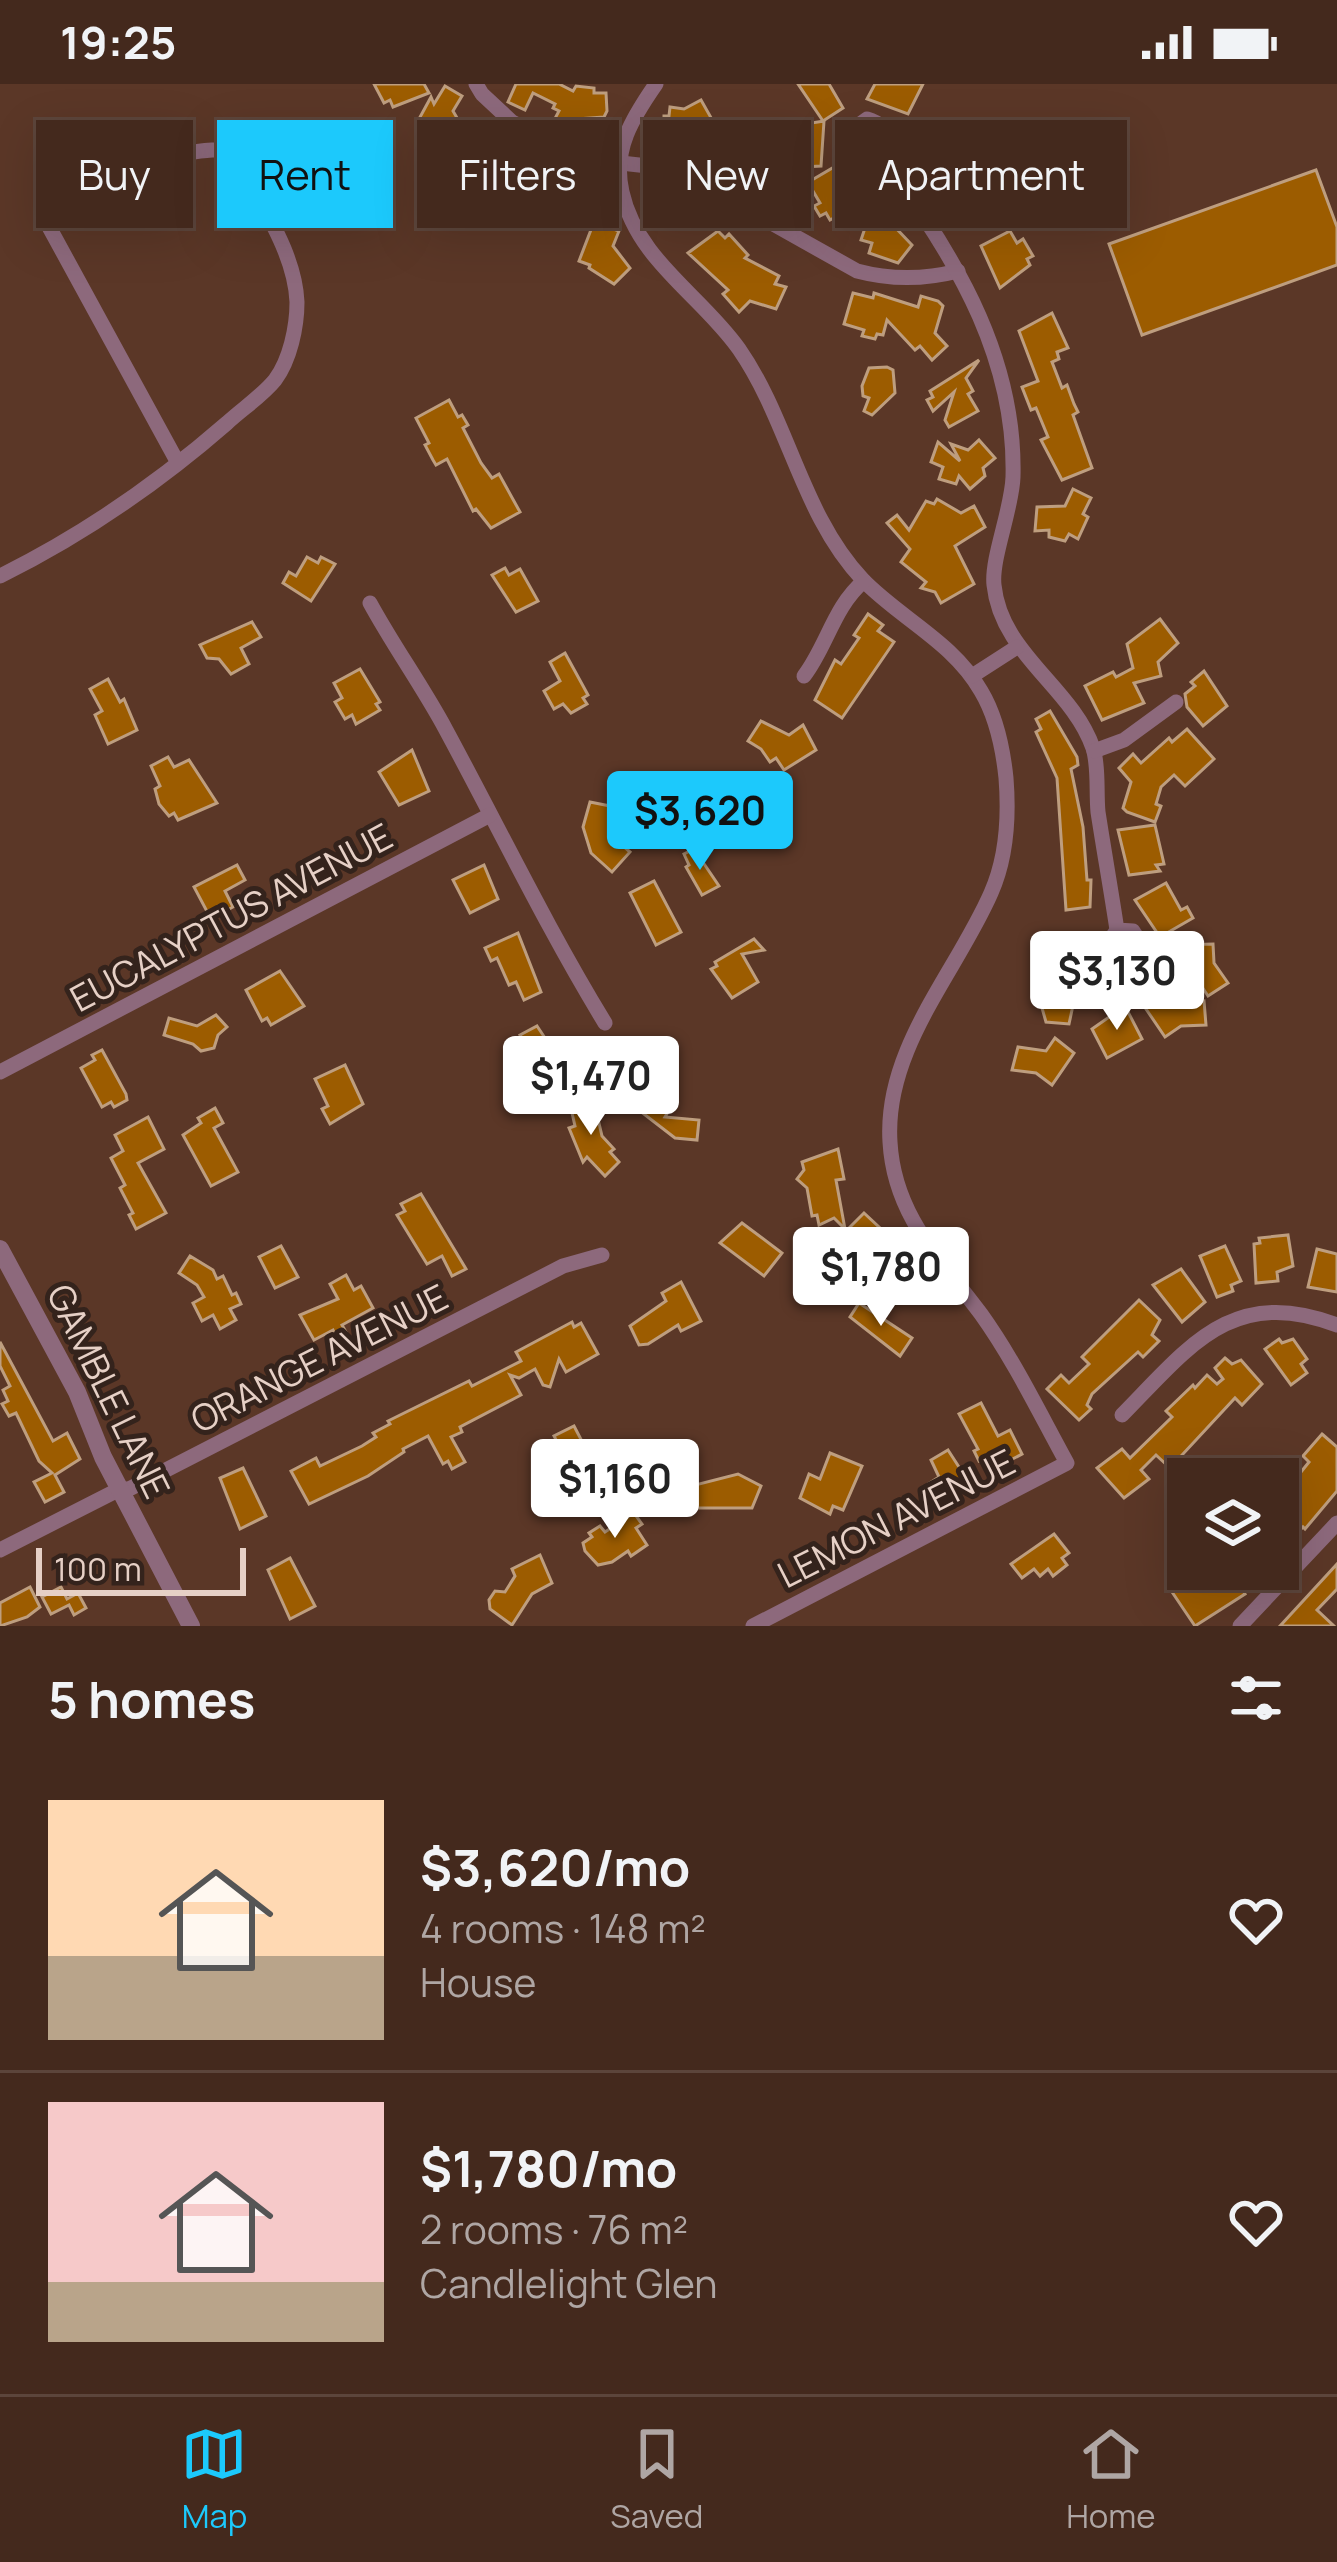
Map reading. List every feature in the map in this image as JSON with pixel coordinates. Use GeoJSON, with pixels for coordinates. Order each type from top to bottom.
{"type":"FeatureCollection","features":[{"type":"Feature","properties":{"kind":"street"},"geometry":{"type":"LineString","coordinates":[[476,84],[512,122],[585,159],[675,170],[857,271],[899,278],[931,278],[958,271]]}},
{"type":"Feature","properties":{"kind":"street"},"geometry":{"type":"LineString","coordinates":[[656,84],[624,136],[620,186],[638,237],[738,347],[772,404],[822,521],[864,581],[955,656],[971,676],[1017,647]]}},
{"type":"Feature","properties":{"kind":"street"},"geometry":{"type":"LineString","coordinates":[[0,576],[68,542],[178,463],[275,379],[293,340],[297,303],[292,268],[243,166],[230,154],[214,150],[123,171],[69,175],[50,183],[42,207],[178,463]]}},
{"type":"Feature","properties":{"kind":"street"},"geometry":{"type":"LineString","coordinates":[[930,228],[980,314],[1005,385],[1013,480],[994,586],[1017,647],[1078,716],[1094,751],[1117,930]]}},
{"type":"Feature","properties":{"kind":"street"},"geometry":{"type":"LineString","coordinates":[[804,676],[820,655],[850,593],[864,581]]}},
{"type":"Feature","properties":{"kind":"street"},"geometry":{"type":"LineString","coordinates":[[370,603],[443,724],[605,1023]]}},
{"type":"Feature","properties":{"kind":"street","name":"LEMON AVENUE"},"geometry":{"type":"LineString","coordinates":[[753,1626],[1067,1463],[982,1316],[914,1228],[895,1184],[890,1144],[898,1076],[919,1024],[991,893],[1006,832],[1004,756],[990,708],[971,676]]}},
{"type":"Feature","properties":{"kind":"street"},"geometry":{"type":"LineString","coordinates":[[1094,751],[1124,740],[1176,701]]}},
{"type":"Feature","properties":{"kind":"street","name":"EUCALYPTUS AVENUE"},"geometry":{"type":"LineString","coordinates":[[0,1072],[490,814]]}},
{"type":"Feature","properties":{"kind":"street","name":"GAMBLE LANE"},"geometry":{"type":"LineString","coordinates":[[0,1249],[77,1391],[121,1491],[191,1626]]}},
{"type":"Feature","properties":{"kind":"street","name":"ORANGE AVENUE"},"geometry":{"type":"LineString","coordinates":[[0,1550],[563,1266],[602,1255]]}},
{"type":"Feature","properties":{"kind":"street"},"geometry":{"type":"LineString","coordinates":[[1122,1415],[1192,1343],[1238,1316],[1288,1311],[1337,1325]]}},
{"type":"Feature","properties":{"kind":"street"},"geometry":{"type":"LineString","coordinates":[[1240,1626],[1337,1523]]}},
{"type":"Feature","properties":{"kind":"building"},"geometry":{"type":"Polygon","coordinates":[[[374,84],[424,84],[429,93],[393,107],[390,100],[384,103],[374,84]]]}},
{"type":"Feature","properties":{"kind":"building"},"geometry":{"type":"Polygon","coordinates":[[[516,84],[559,84],[573,91],[576,86],[606,93],[607,111],[604,117],[554,120],[559,111],[553,108],[555,104],[533,93],[525,110],[508,102],[516,84]]]}},
{"type":"Feature","properties":{"kind":"building"},"geometry":{"type":"Polygon","coordinates":[[[798,84],[829,84],[843,108],[823,121],[798,84]]]}},
{"type":"Feature","properties":{"kind":"building"},"geometry":{"type":"Polygon","coordinates":[[[875,84],[923,84],[908,114],[867,99],[875,84]]]}},
{"type":"Feature","properties":{"kind":"building"},"geometry":{"type":"Polygon","coordinates":[[[445,86],[462,96],[453,111],[458,120],[419,119],[431,97],[434,104],[445,86]]]}},
{"type":"Feature","properties":{"kind":"building"},"geometry":{"type":"Polygon","coordinates":[[[701,100],[712,120],[664,120],[670,107],[684,109],[701,100]]]}},
{"type":"Feature","properties":{"kind":"building"},"geometry":{"type":"Polygon","coordinates":[[[824,121],[821,166],[811,167],[811,123],[824,121]]]}},
{"type":"Feature","properties":{"kind":"building"},"geometry":{"type":"Polygon","coordinates":[[[835,167],[835,217],[830,220],[814,206],[820,203],[812,180],[835,167]]]}},
{"type":"Feature","properties":{"kind":"building"},"geometry":{"type":"Polygon","coordinates":[[[1316,170],[1337,227],[1337,265],[1142,335],[1109,244],[1316,170]]]}},
{"type":"Feature","properties":{"kind":"building"},"geometry":{"type":"Polygon","coordinates":[[[592,228],[611,228],[619,231],[613,246],[630,268],[614,284],[579,261],[592,228]]]}},
{"type":"Feature","properties":{"kind":"building"},"geometry":{"type":"Polygon","coordinates":[[[865,228],[896,228],[912,245],[898,263],[869,253],[872,243],[861,240],[865,228]]]}},
{"type":"Feature","properties":{"kind":"building"},"geometry":{"type":"Polygon","coordinates":[[[718,231],[725,238],[729,234],[748,255],[745,258],[779,276],[775,284],[786,287],[776,309],[750,301],[739,312],[723,294],[728,290],[688,253],[718,231]]]}},
{"type":"Feature","properties":{"kind":"building"},"geometry":{"type":"Polygon","coordinates":[[[1010,231],[1017,243],[1023,239],[1033,256],[1027,259],[1030,265],[1000,288],[981,246],[1010,231]]]}},
{"type":"Feature","properties":{"kind":"building"},"geometry":{"type":"Polygon","coordinates":[[[853,293],[873,298],[874,293],[918,307],[921,296],[938,301],[943,306],[935,333],[947,346],[932,360],[920,346],[915,350],[887,320],[883,335],[875,339],[862,336],[864,330],[844,324],[853,293]]]}},
{"type":"Feature","properties":{"kind":"building"},"geometry":{"type":"Polygon","coordinates":[[[1052,313],[1068,348],[1057,352],[1059,359],[1052,362],[1078,412],[1073,415],[1092,468],[1062,480],[1041,440],[1048,437],[1036,408],[1031,410],[1022,387],[1038,381],[1019,331],[1052,313]]]}},
{"type":"Feature","properties":{"kind":"building"},"geometry":{"type":"Polygon","coordinates":[[[979,360],[966,378],[978,411],[949,427],[945,420],[954,392],[933,411],[927,400],[933,397],[930,391],[979,360]]]}},
{"type":"Feature","properties":{"kind":"building"},"geometry":{"type":"Polygon","coordinates":[[[869,368],[893,370],[895,393],[872,415],[864,411],[869,398],[863,396],[862,386],[869,368]]]}},
{"type":"Feature","properties":{"kind":"building"},"geometry":{"type":"Polygon","coordinates":[[[449,400],[468,425],[463,428],[481,463],[492,478],[499,474],[520,512],[491,528],[473,511],[447,459],[436,465],[416,418],[449,400]]]}},
{"type":"Feature","properties":{"kind":"building"},"geometry":{"type":"Polygon","coordinates":[[[979,440],[995,458],[983,468],[985,476],[970,489],[959,476],[956,484],[939,479],[943,467],[931,462],[938,442],[960,461],[951,444],[968,450],[979,440]]]}},
{"type":"Feature","properties":{"kind":"building"},"geometry":{"type":"Polygon","coordinates":[[[1073,489],[1091,498],[1078,539],[1069,534],[1065,541],[1049,537],[1049,530],[1035,531],[1037,507],[1065,506],[1073,489]]]}},
{"type":"Feature","properties":{"kind":"building"},"geometry":{"type":"Polygon","coordinates":[[[937,499],[961,513],[974,506],[985,527],[955,546],[974,584],[941,603],[935,592],[921,588],[926,582],[901,562],[910,549],[887,523],[897,515],[909,530],[926,501],[934,504],[937,499]]]}},
{"type":"Feature","properties":{"kind":"building"},"geometry":{"type":"Polygon","coordinates":[[[307,557],[335,564],[311,601],[283,583],[289,572],[296,576],[307,557]]]}},
{"type":"Feature","properties":{"kind":"building"},"geometry":{"type":"Polygon","coordinates":[[[505,568],[509,575],[520,569],[538,601],[516,612],[492,575],[505,568]]]}},
{"type":"Feature","properties":{"kind":"building"},"geometry":{"type":"Polygon","coordinates":[[[868,614],[883,625],[878,631],[894,642],[842,718],[815,700],[835,660],[841,664],[859,638],[854,635],[868,614]]]}},
{"type":"Feature","properties":{"kind":"building"},"geometry":{"type":"Polygon","coordinates":[[[1160,619],[1178,643],[1158,662],[1161,676],[1134,683],[1144,703],[1102,720],[1085,686],[1133,668],[1127,644],[1160,619]]]}},
{"type":"Feature","properties":{"kind":"building"},"geometry":{"type":"Polygon","coordinates":[[[252,622],[261,637],[241,648],[249,664],[231,674],[219,659],[207,658],[200,645],[252,622]]]}},
{"type":"Feature","properties":{"kind":"building"},"geometry":{"type":"Polygon","coordinates":[[[565,653],[588,695],[583,698],[587,704],[571,713],[563,704],[554,709],[544,691],[560,681],[550,662],[565,653]]]}},
{"type":"Feature","properties":{"kind":"building"},"geometry":{"type":"Polygon","coordinates":[[[360,669],[380,710],[356,724],[352,715],[345,719],[335,702],[342,698],[334,683],[360,669]]]}},
{"type":"Feature","properties":{"kind":"building"},"geometry":{"type":"Polygon","coordinates":[[[1204,671],[1227,706],[1203,726],[1187,707],[1185,694],[1204,671]]]}},
{"type":"Feature","properties":{"kind":"building"},"geometry":{"type":"Polygon","coordinates":[[[108,679],[120,702],[124,699],[137,730],[108,744],[95,715],[102,711],[90,689],[108,679]]]}},
{"type":"Feature","properties":{"kind":"building"},"geometry":{"type":"Polygon","coordinates":[[[1050,711],[1077,757],[1078,765],[1071,769],[1083,827],[1087,880],[1091,880],[1090,907],[1066,910],[1057,778],[1036,732],[1041,729],[1036,719],[1050,711]]]}},
{"type":"Feature","properties":{"kind":"building"},"geometry":{"type":"Polygon","coordinates":[[[761,721],[789,735],[803,725],[816,750],[784,770],[776,758],[770,762],[748,741],[761,721]]]}},
{"type":"Feature","properties":{"kind":"building"},"geometry":{"type":"Polygon","coordinates":[[[1187,729],[1214,759],[1185,786],[1174,775],[1161,787],[1155,822],[1127,812],[1123,808],[1131,782],[1119,768],[1133,754],[1141,763],[1187,729]]]}},
{"type":"Feature","properties":{"kind":"building"},"geometry":{"type":"Polygon","coordinates":[[[412,750],[429,791],[399,805],[379,772],[412,750]]]}},
{"type":"Feature","properties":{"kind":"building"},"geometry":{"type":"Polygon","coordinates":[[[168,757],[174,767],[189,760],[217,803],[178,820],[174,813],[169,816],[159,804],[155,789],[160,786],[151,766],[168,757]]]}},
{"type":"Feature","properties":{"kind":"building"},"geometry":{"type":"Polygon","coordinates":[[[590,802],[615,807],[611,826],[615,839],[630,852],[612,872],[591,853],[583,827],[590,802]]]}},
{"type":"Feature","properties":{"kind":"building"},"geometry":{"type":"Polygon","coordinates":[[[1155,825],[1164,864],[1156,865],[1160,871],[1129,875],[1118,830],[1155,825]]]}},
{"type":"Feature","properties":{"kind":"building"},"geometry":{"type":"Polygon","coordinates":[[[694,849],[719,886],[702,895],[686,867],[684,854],[694,849]]]}},
{"type":"Feature","properties":{"kind":"building"},"geometry":{"type":"Polygon","coordinates":[[[237,865],[245,880],[225,891],[233,907],[211,919],[194,887],[237,865]]]}},
{"type":"Feature","properties":{"kind":"building"},"geometry":{"type":"Polygon","coordinates":[[[484,865],[498,899],[470,913],[453,880],[484,865]]]}},
{"type":"Feature","properties":{"kind":"building"},"geometry":{"type":"Polygon","coordinates":[[[654,881],[681,932],[656,945],[630,893],[654,881]]]}},
{"type":"Feature","properties":{"kind":"building"},"geometry":{"type":"Polygon","coordinates":[[[1166,883],[1181,910],[1187,907],[1193,918],[1160,937],[1135,900],[1166,883]]]}},
{"type":"Feature","properties":{"kind":"building"},"geometry":{"type":"Polygon","coordinates":[[[518,933],[541,992],[524,1000],[516,982],[509,985],[497,958],[491,961],[485,948],[518,933]]]}},
{"type":"Feature","properties":{"kind":"building"},"geometry":{"type":"Polygon","coordinates":[[[754,939],[764,950],[742,954],[758,982],[732,998],[711,969],[754,939]]]}},
{"type":"Feature","properties":{"kind":"building"},"geometry":{"type":"Polygon","coordinates":[[[1213,944],[1214,963],[1228,983],[1208,996],[1191,970],[1176,971],[1175,945],[1213,944]]]}},
{"type":"Feature","properties":{"kind":"building"},"geometry":{"type":"Polygon","coordinates":[[[1081,969],[1089,991],[1075,996],[1069,1024],[1046,1022],[1042,1008],[1046,979],[1081,969]]]}},
{"type":"Feature","properties":{"kind":"building"},"geometry":{"type":"Polygon","coordinates":[[[280,971],[304,1006],[271,1025],[267,1018],[262,1021],[246,990],[280,971]]]}},
{"type":"Feature","properties":{"kind":"building"},"geometry":{"type":"Polygon","coordinates":[[[1165,991],[1173,1004],[1204,1001],[1206,1025],[1181,1026],[1165,1037],[1144,1006],[1165,991]]]}},
{"type":"Feature","properties":{"kind":"building"},"geometry":{"type":"Polygon","coordinates":[[[1125,1006],[1142,1039],[1107,1058],[1092,1029],[1125,1006]]]}},
{"type":"Feature","properties":{"kind":"building"},"geometry":{"type":"Polygon","coordinates":[[[216,1015],[227,1027],[214,1048],[201,1051],[164,1035],[169,1018],[197,1026],[216,1015]]]}},
{"type":"Feature","properties":{"kind":"building"},"geometry":{"type":"Polygon","coordinates":[[[537,1026],[566,1081],[552,1089],[523,1051],[528,1048],[520,1035],[537,1026]]]}},
{"type":"Feature","properties":{"kind":"building"},"geometry":{"type":"Polygon","coordinates":[[[1055,1038],[1074,1053],[1052,1085],[1036,1073],[1012,1070],[1018,1047],[1046,1051],[1055,1038]]]}},
{"type":"Feature","properties":{"kind":"building"},"geometry":{"type":"Polygon","coordinates":[[[102,1050],[126,1094],[127,1100],[114,1107],[111,1102],[102,1107],[81,1068],[102,1050]]]}},
{"type":"Feature","properties":{"kind":"building"},"geometry":{"type":"Polygon","coordinates":[[[345,1065],[363,1104],[330,1124],[322,1109],[328,1106],[315,1079],[345,1065]]]}},
{"type":"Feature","properties":{"kind":"building"},"geometry":{"type":"Polygon","coordinates":[[[659,1080],[671,1107],[665,1117],[699,1120],[697,1140],[675,1138],[640,1111],[645,1105],[638,1089],[659,1080]]]}},
{"type":"Feature","properties":{"kind":"building"},"geometry":{"type":"Polygon","coordinates":[[[589,1099],[594,1121],[598,1119],[602,1136],[619,1162],[605,1176],[587,1157],[583,1162],[569,1128],[575,1126],[570,1104],[589,1099]]]}},
{"type":"Feature","properties":{"kind":"building"},"geometry":{"type":"Polygon","coordinates":[[[215,1108],[223,1123],[214,1128],[238,1172],[211,1186],[183,1135],[215,1108]]]}},
{"type":"Feature","properties":{"kind":"building"},"geometry":{"type":"Polygon","coordinates":[[[148,1117],[164,1149],[138,1163],[166,1213],[136,1229],[120,1188],[125,1185],[111,1158],[123,1151],[115,1135],[148,1117]]]}},
{"type":"Feature","properties":{"kind":"building"},"geometry":{"type":"Polygon","coordinates":[[[838,1149],[844,1179],[836,1180],[845,1229],[834,1218],[819,1225],[817,1215],[812,1216],[807,1188],[797,1179],[804,1170],[802,1162],[838,1149]]]}},
{"type":"Feature","properties":{"kind":"building"},"geometry":{"type":"Polygon","coordinates":[[[421,1194],[466,1269],[452,1276],[442,1256],[427,1264],[397,1215],[405,1211],[401,1204],[421,1194]]]}},
{"type":"Feature","properties":{"kind":"building"},"geometry":{"type":"Polygon","coordinates":[[[864,1213],[880,1228],[877,1232],[897,1259],[882,1279],[851,1254],[853,1237],[847,1230],[864,1213]]]}},
{"type":"Feature","properties":{"kind":"building"},"geometry":{"type":"Polygon","coordinates":[[[742,1223],[782,1253],[764,1276],[720,1243],[742,1223]]]}},
{"type":"Feature","properties":{"kind":"building"},"geometry":{"type":"Polygon","coordinates":[[[1288,1235],[1293,1266],[1277,1272],[1278,1281],[1256,1283],[1254,1244],[1260,1243],[1259,1238],[1288,1235]]]}},
{"type":"Feature","properties":{"kind":"building"},"geometry":{"type":"Polygon","coordinates":[[[281,1246],[298,1277],[275,1288],[259,1257],[281,1246]]]}},
{"type":"Feature","properties":{"kind":"building"},"geometry":{"type":"Polygon","coordinates":[[[1225,1246],[1241,1281],[1231,1285],[1233,1291],[1217,1297],[1200,1256],[1225,1246]]]}},
{"type":"Feature","properties":{"kind":"building"},"geometry":{"type":"Polygon","coordinates":[[[1317,1249],[1337,1254],[1337,1292],[1308,1287],[1317,1249]]]}},
{"type":"Feature","properties":{"kind":"building"},"geometry":{"type":"Polygon","coordinates":[[[190,1256],[213,1270],[217,1279],[223,1276],[241,1304],[230,1309],[236,1320],[220,1329],[213,1315],[202,1321],[193,1303],[204,1297],[197,1285],[179,1273],[190,1256]]]}},
{"type":"Feature","properties":{"kind":"building"},"geometry":{"type":"Polygon","coordinates":[[[1181,1269],[1205,1302],[1182,1322],[1153,1285],[1181,1269]]]}},
{"type":"Feature","properties":{"kind":"building"},"geometry":{"type":"Polygon","coordinates":[[[346,1275],[354,1290],[361,1286],[373,1308],[342,1325],[346,1332],[336,1337],[333,1330],[314,1340],[300,1315],[338,1299],[330,1284],[346,1275]]]}},
{"type":"Feature","properties":{"kind":"building"},"geometry":{"type":"Polygon","coordinates":[[[681,1282],[701,1321],[681,1331],[678,1325],[639,1345],[630,1326],[666,1301],[662,1293],[681,1282]]]}},
{"type":"Feature","properties":{"kind":"building"},"geometry":{"type":"Polygon","coordinates":[[[1139,1300],[1160,1320],[1152,1335],[1159,1341],[1143,1357],[1138,1352],[1092,1394],[1087,1405],[1091,1409],[1079,1420],[1047,1389],[1061,1375],[1069,1383],[1089,1364],[1082,1357],[1139,1300]]]}},
{"type":"Feature","properties":{"kind":"building"},"geometry":{"type":"Polygon","coordinates":[[[859,1303],[912,1338],[900,1356],[850,1317],[859,1303]]]}},
{"type":"Feature","properties":{"kind":"building"},"geometry":{"type":"Polygon","coordinates":[[[572,1322],[574,1327],[581,1323],[598,1354],[566,1372],[559,1359],[550,1387],[543,1385],[535,1369],[519,1378],[510,1375],[521,1395],[460,1427],[462,1432],[451,1437],[465,1462],[452,1469],[448,1461],[443,1464],[428,1436],[368,1476],[309,1504],[291,1471],[316,1458],[320,1466],[362,1446],[388,1421],[521,1361],[516,1352],[572,1322]]]}},
{"type":"Feature","properties":{"kind":"building"},"geometry":{"type":"Polygon","coordinates":[[[1279,1339],[1282,1343],[1293,1339],[1307,1359],[1301,1364],[1307,1373],[1291,1385],[1265,1349],[1279,1339]]]}},
{"type":"Feature","properties":{"kind":"building"},"geometry":{"type":"Polygon","coordinates":[[[0,1342],[53,1441],[67,1433],[80,1459],[55,1475],[64,1492],[45,1502],[34,1482],[52,1473],[39,1461],[16,1413],[9,1416],[2,1404],[8,1401],[3,1390],[10,1386],[0,1366],[0,1342]]]}},
{"type":"Feature","properties":{"kind":"building"},"geometry":{"type":"Polygon","coordinates":[[[1225,1358],[1232,1364],[1241,1360],[1262,1384],[1242,1405],[1235,1398],[1179,1458],[1167,1458],[1167,1465],[1156,1455],[1141,1470],[1149,1479],[1124,1498],[1097,1468],[1122,1449],[1130,1458],[1172,1417],[1166,1411],[1193,1385],[1195,1388],[1207,1375],[1217,1384],[1223,1379],[1215,1368],[1225,1358]]]}},
{"type":"Feature","properties":{"kind":"building"},"geometry":{"type":"Polygon","coordinates":[[[981,1403],[998,1436],[1010,1430],[1022,1454],[990,1471],[984,1459],[979,1461],[974,1451],[978,1449],[959,1414],[981,1403]]]}},
{"type":"Feature","properties":{"kind":"building"},"geometry":{"type":"Polygon","coordinates":[[[574,1426],[585,1447],[565,1457],[554,1436],[574,1426]]]}},
{"type":"Feature","properties":{"kind":"building"},"geometry":{"type":"Polygon","coordinates":[[[1322,1434],[1337,1447],[1337,1491],[1299,1531],[1299,1474],[1309,1462],[1303,1456],[1322,1434]]]}},
{"type":"Feature","properties":{"kind":"building"},"geometry":{"type":"Polygon","coordinates":[[[948,1450],[968,1481],[937,1499],[928,1484],[939,1477],[931,1460],[948,1450]]]}},
{"type":"Feature","properties":{"kind":"building"},"geometry":{"type":"Polygon","coordinates":[[[830,1453],[862,1466],[843,1510],[833,1506],[830,1514],[800,1498],[809,1474],[820,1479],[830,1453]]]}},
{"type":"Feature","properties":{"kind":"building"},"geometry":{"type":"Polygon","coordinates":[[[243,1468],[266,1516],[240,1529],[220,1478],[243,1468]]]}},
{"type":"Feature","properties":{"kind":"building"},"geometry":{"type":"Polygon","coordinates":[[[738,1474],[761,1486],[752,1508],[694,1508],[691,1486],[738,1474]]]}},
{"type":"Feature","properties":{"kind":"building"},"geometry":{"type":"Polygon","coordinates":[[[634,1513],[642,1524],[636,1528],[647,1545],[631,1556],[628,1551],[598,1565],[585,1551],[583,1543],[592,1537],[589,1533],[600,1526],[605,1532],[634,1513]]]}},
{"type":"Feature","properties":{"kind":"building"},"geometry":{"type":"Polygon","coordinates":[[[1054,1534],[1069,1553],[1062,1558],[1067,1565],[1053,1576],[1048,1569],[1040,1576],[1034,1569],[1022,1578],[1011,1564],[1054,1534]]]}},
{"type":"Feature","properties":{"kind":"building"},"geometry":{"type":"Polygon","coordinates":[[[540,1555],[552,1583],[532,1594],[512,1625],[490,1609],[489,1600],[495,1591],[505,1592],[515,1576],[512,1569],[540,1555]]]}},
{"type":"Feature","properties":{"kind":"building"},"geometry":{"type":"Polygon","coordinates":[[[290,1558],[315,1606],[290,1619],[268,1570],[290,1558]]]}},
{"type":"Feature","properties":{"kind":"building"},"geometry":{"type":"Polygon","coordinates":[[[1337,1564],[1337,1589],[1317,1610],[1334,1626],[1280,1626],[1337,1564]]]}},
{"type":"Feature","properties":{"kind":"building"},"geometry":{"type":"Polygon","coordinates":[[[30,1587],[40,1607],[0,1626],[0,1603],[30,1587]]]}},
{"type":"Feature","properties":{"kind":"building"},"geometry":{"type":"Polygon","coordinates":[[[61,1587],[67,1599],[78,1593],[86,1608],[74,1615],[69,1605],[51,1614],[42,1597],[61,1587]]]}},
{"type":"Feature","properties":{"kind":"building"},"geometry":{"type":"Polygon","coordinates":[[[1171,1590],[1242,1590],[1245,1594],[1195,1626],[1171,1590]]]}}]}
